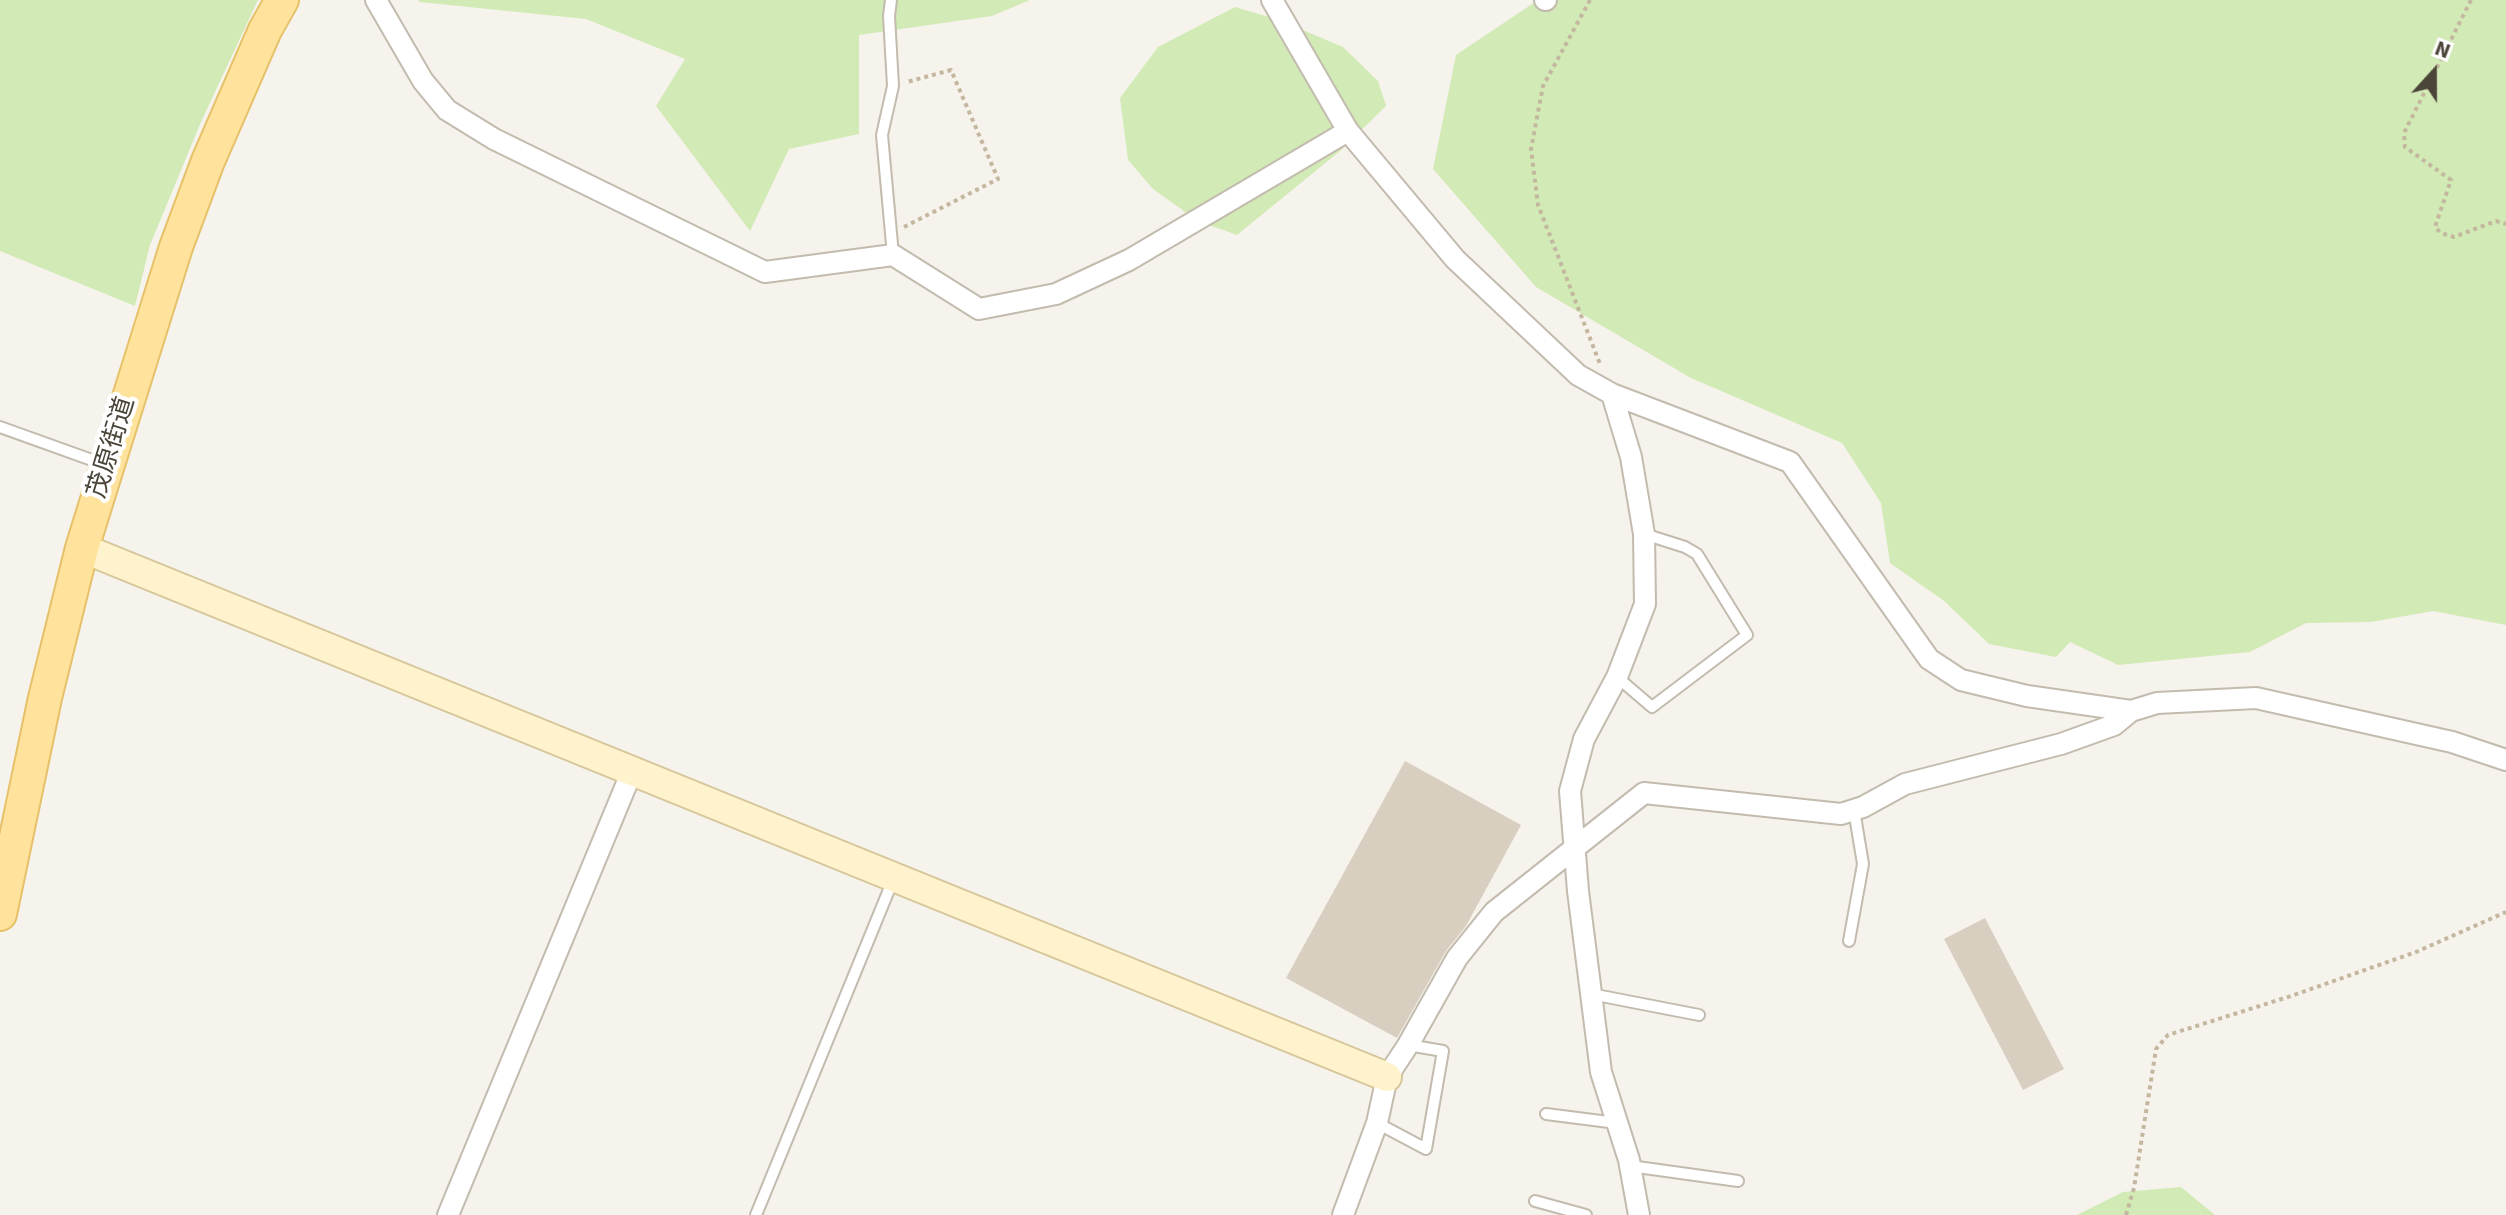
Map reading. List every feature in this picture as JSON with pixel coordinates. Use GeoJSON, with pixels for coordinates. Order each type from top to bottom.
{"type":"FeatureCollection","features":[{"type":"Feature","properties":{"kind":"main road","name":"茂原街道"},"geometry":{"type":"LineString","coordinates":[[0,914],[45,698],[82,548],[176,247],[202,175],[265,30],[282,0]]}},
{"type":"Feature","properties":{"kind":"street"},"geometry":{"type":"LineString","coordinates":[[376,0],[423,81],[447,110],[508,146],[765,272],[893,255],[979,309],[1056,294],[1129,260],[1348,131]]}},
{"type":"Feature","properties":{"kind":"street"},"geometry":{"type":"LineString","coordinates":[[1272,0],[1348,131],[1455,259],[1578,375],[1612,394],[1790,462],[1929,659],[1961,680],[2027,696],[2131,711]]}},
{"type":"Feature","properties":{"kind":"street"},"geometry":{"type":"LineString","coordinates":[[1612,394],[1631,457],[1644,534],[1645,604],[1617,677],[1584,739],[1570,791],[1601,1072],[1630,1166],[1639,1215]]}},
{"type":"Feature","properties":{"kind":"street"},"geometry":{"type":"LineString","coordinates":[[82,548],[1387,1077]]}},
{"type":"Feature","properties":{"kind":"street"},"geometry":{"type":"LineString","coordinates":[[1343,1215],[1377,1123],[1387,1077],[1457,958],[1494,912],[1644,793],[1841,814],[1905,784],[2061,744],[2114,725],[2131,711],[2157,703],[2256,698],[2452,742],[2506,760]]}},
{"type":"Feature","properties":{"kind":"street"},"geometry":{"type":"LineString","coordinates":[[448,1215],[632,771]]}},
{"type":"Feature","properties":{"kind":"lane"},"geometry":{"type":"LineString","coordinates":[[891,0],[893,86],[882,135],[893,255]]}},
{"type":"Feature","properties":{"kind":"lane"},"geometry":{"type":"LineString","coordinates":[[0,427],[108,466]]}},
{"type":"Feature","properties":{"kind":"lane"},"geometry":{"type":"LineString","coordinates":[[1617,677],[1652,707],[1747,635],[1697,554],[1644,534]]}},
{"type":"Feature","properties":{"kind":"lane"},"geometry":{"type":"LineString","coordinates":[[1849,941],[1863,864],[1854,810]]}},
{"type":"Feature","properties":{"kind":"lane"},"geometry":{"type":"LineString","coordinates":[[756,1215],[894,877]]}},
{"type":"Feature","properties":{"kind":"lane"},"geometry":{"type":"LineString","coordinates":[[1591,994],[1699,1015]]}},
{"type":"Feature","properties":{"kind":"lane"},"geometry":{"type":"LineString","coordinates":[[1377,1123],[1426,1149],[1443,1051],[1408,1045]]}},
{"type":"Feature","properties":{"kind":"lane"},"geometry":{"type":"LineString","coordinates":[[1546,1114],[1617,1123]]}},
{"type":"Feature","properties":{"kind":"lane"},"geometry":{"type":"LineString","coordinates":[[1630,1166],[1738,1181]]}},
{"type":"Feature","properties":{"kind":"lane"},"geometry":{"type":"LineString","coordinates":[[1535,1201],[1586,1215]]}},
{"type":"Feature","properties":{"kind":"path"},"geometry":{"type":"LineString","coordinates":[[1590,0],[1543,86],[1531,149],[1538,205],[1612,394]]}},
{"type":"Feature","properties":{"kind":"path"},"geometry":{"type":"LineString","coordinates":[[2471,0],[2404,133],[2405,147],[2451,180],[2435,227],[2441,233],[2454,237],[2496,221],[2506,224]]}},
{"type":"Feature","properties":{"kind":"path"},"geometry":{"type":"LineString","coordinates":[[891,233],[998,179],[951,70],[893,86]]}},
{"type":"Feature","properties":{"kind":"path"},"geometry":{"type":"LineString","coordinates":[[2126,1215],[2134,1188],[2156,1049],[2168,1035],[2416,952],[2506,912]]}},
{"type":"Feature","properties":{"kind":"green space"},"geometry":{"type":"Polygon","coordinates":[[[0,0],[258,0],[201,122],[150,245],[135,306],[0,251],[0,0]]]}},
{"type":"Feature","properties":{"kind":"green space"},"geometry":{"type":"Polygon","coordinates":[[[418,0],[1030,0],[992,16],[859,35],[859,134],[789,149],[750,231],[656,106],[685,59],[586,19],[418,0]]]}},
{"type":"Feature","properties":{"kind":"green space"},"geometry":{"type":"Polygon","coordinates":[[[1538,0],[2506,0],[2506,625],[2433,611],[2371,622],[2306,623],[2250,652],[2118,665],[2070,642],[2056,657],[1989,644],[1944,601],[1890,563],[1881,503],[1842,443],[1691,378],[1536,287],[1433,169],[1456,55],[1538,0]]]}},
{"type":"Feature","properties":{"kind":"green space"},"geometry":{"type":"Polygon","coordinates":[[[1235,7],[1279,20],[1343,47],[1378,81],[1386,106],[1340,151],[1237,235],[1198,221],[1153,189],[1128,160],[1120,98],[1158,47],[1235,7]]]}},
{"type":"Feature","properties":{"kind":"green space"},"geometry":{"type":"Polygon","coordinates":[[[2181,1187],[2215,1215],[2077,1215],[2123,1192],[2181,1187]]]}},
{"type":"Feature","properties":{"kind":"building"},"geometry":{"type":"Polygon","coordinates":[[[1405,761],[1521,825],[1466,926],[1446,951],[1397,1038],[1286,978],[1405,761]]]}},
{"type":"Feature","properties":{"kind":"building"},"geometry":{"type":"Polygon","coordinates":[[[1985,918],[2064,1069],[2023,1090],[1944,939],[1985,918]]]}}]}
